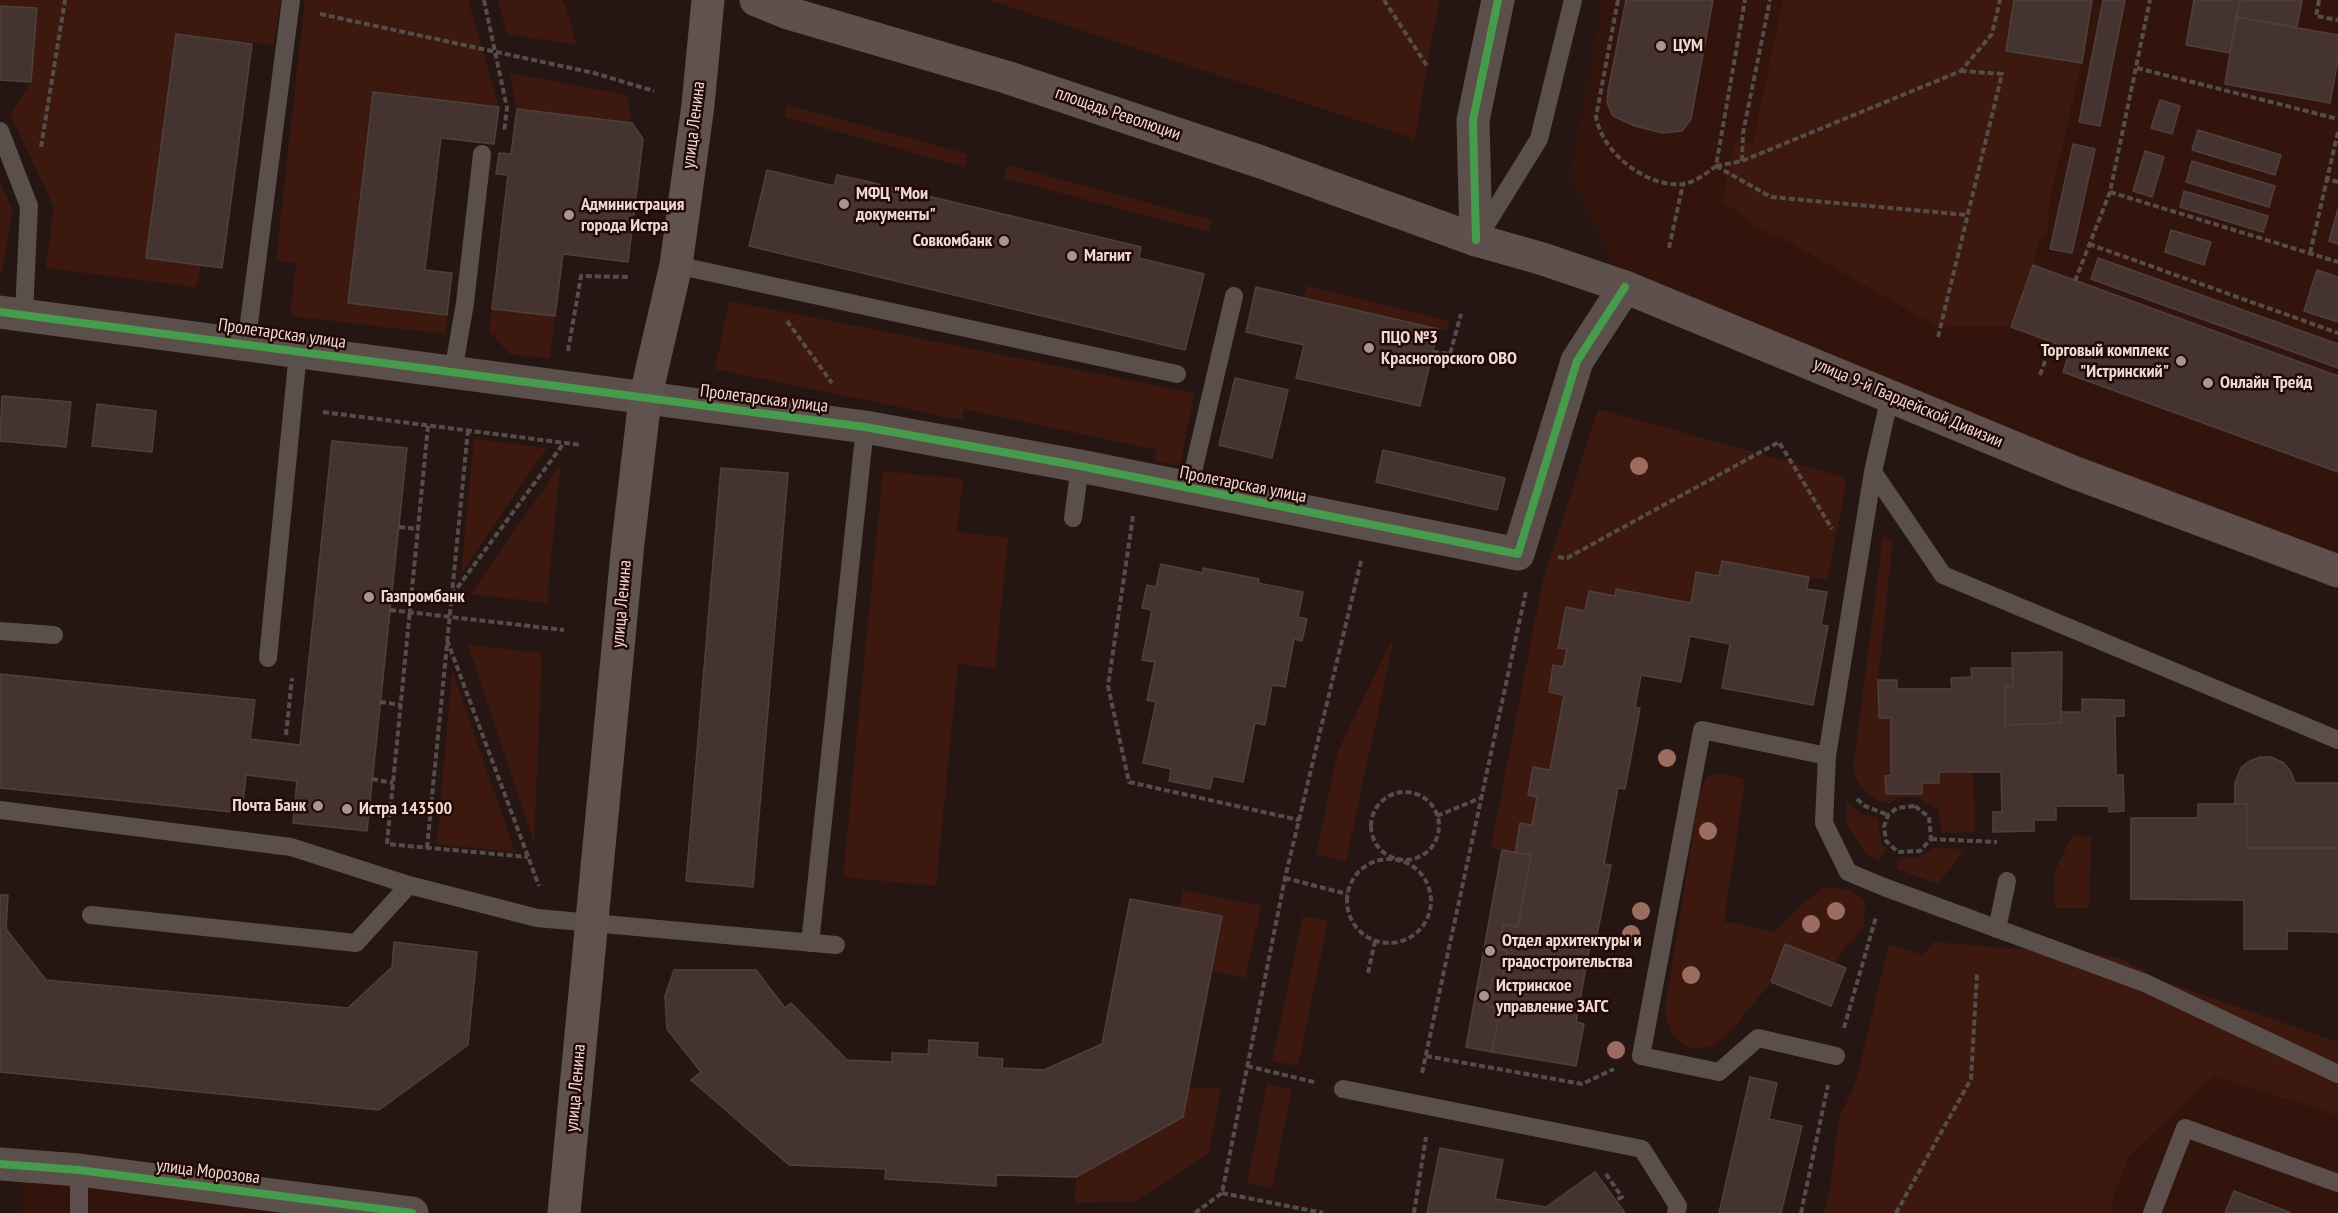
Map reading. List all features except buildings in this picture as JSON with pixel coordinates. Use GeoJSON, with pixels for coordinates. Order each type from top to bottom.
{"type":"FeatureCollection","features":[{"type":"Feature","properties":{"kind":"main road","name":"улица Ленина"},"geometry":{"type":"LineString","coordinates":[[564,1213],[628,543],[645,399],[676,265],[698,105],[708,0]]}},
{"type":"Feature","properties":{"kind":"main road","name":"площадь Революции"},"geometry":{"type":"LineString","coordinates":[[756,0],[788,12],[1017,80],[1261,162],[1476,240]]}},
{"type":"Feature","properties":{"kind":"main road","name":"улица 9-й Гвардейской Дивизии"},"geometry":{"type":"LineString","coordinates":[[1476,240],[1543,259],[1625,287],[2073,472],[2338,571]]}},
{"type":"Feature","properties":{"kind":"street"},"geometry":{"type":"LineString","coordinates":[[1476,240],[1473,120],[1498,0]]}},
{"type":"Feature","properties":{"kind":"street","name":"Пролетарская улица"},"geometry":{"type":"LineString","coordinates":[[12,313],[865,427],[1080,466],[1518,554],[1577,361],[1625,287]]}},
{"type":"Feature","properties":{"kind":"street","name":"улица Морозова"},"geometry":{"type":"LineString","coordinates":[[0,1164],[79,1170],[412,1213]]}},
{"type":"Feature","properties":{"kind":"lane"},"geometry":{"type":"LineString","coordinates":[[1476,240],[1539,139],[1573,0]]}},
{"type":"Feature","properties":{"kind":"lane"},"geometry":{"type":"LineString","coordinates":[[246,346],[291,4]]}},
{"type":"Feature","properties":{"kind":"lane"},"geometry":{"type":"LineString","coordinates":[[0,131],[29,206],[12,313]]}},
{"type":"Feature","properties":{"kind":"lane"},"geometry":{"type":"LineString","coordinates":[[453,372],[465,303],[482,154]]}},
{"type":"Feature","properties":{"kind":"lane"},"geometry":{"type":"LineString","coordinates":[[676,265],[1177,374]]}},
{"type":"Feature","properties":{"kind":"lane"},"geometry":{"type":"LineString","coordinates":[[1189,489],[1234,296]]}},
{"type":"Feature","properties":{"kind":"lane"},"geometry":{"type":"LineString","coordinates":[[268,658],[298,352]]}},
{"type":"Feature","properties":{"kind":"lane"},"geometry":{"type":"LineString","coordinates":[[1890,396],[1873,472],[1827,756],[1824,823],[1848,872],[2145,983],[2338,1074]]}},
{"type":"Feature","properties":{"kind":"lane"},"geometry":{"type":"LineString","coordinates":[[810,943],[865,427]]}},
{"type":"Feature","properties":{"kind":"lane"},"geometry":{"type":"LineString","coordinates":[[1073,518],[1080,466]]}},
{"type":"Feature","properties":{"kind":"lane"},"geometry":{"type":"LineString","coordinates":[[1873,472],[1943,575],[2338,740]]}},
{"type":"Feature","properties":{"kind":"lane"},"geometry":{"type":"LineString","coordinates":[[0,631],[54,635]]}},
{"type":"Feature","properties":{"kind":"lane"},"geometry":{"type":"LineString","coordinates":[[1827,756],[1702,730],[1641,1056],[1719,1072],[1758,1038],[1836,1056]]}},
{"type":"Feature","properties":{"kind":"lane"},"geometry":{"type":"LineString","coordinates":[[0,810],[291,847],[409,885],[537,918],[836,945]]}},
{"type":"Feature","properties":{"kind":"lane"},"geometry":{"type":"LineString","coordinates":[[1997,929],[2007,880]]}},
{"type":"Feature","properties":{"kind":"lane"},"geometry":{"type":"LineString","coordinates":[[91,915],[356,943],[409,885]]}},
{"type":"Feature","properties":{"kind":"lane"},"geometry":{"type":"LineString","coordinates":[[1343,1089],[1642,1149],[1678,1206],[1676,1213]]}},
{"type":"Feature","properties":{"kind":"lane"},"geometry":{"type":"LineString","coordinates":[[2152,1213],[2185,1128],[2338,1183]]}},
{"type":"Feature","properties":{"kind":"lane"},"geometry":{"type":"LineString","coordinates":[[79,1170],[79,1213]]}},
{"type":"Feature","properties":{"kind":"path"},"geometry":{"type":"LineString","coordinates":[[29,206],[49,108],[65,0]]}},
{"type":"Feature","properties":{"kind":"path"},"geometry":{"type":"LineString","coordinates":[[482,154],[503,147],[507,108],[484,0]]}},
{"type":"Feature","properties":{"kind":"path"},"geometry":{"type":"LineString","coordinates":[[1384,0],[1427,66]]}},
{"type":"Feature","properties":{"kind":"path"},"geometry":{"type":"LineString","coordinates":[[1618,0],[1596,117],[1598,128],[1609,147],[1634,170],[1658,181],[1683,184],[1704,176],[1716,166],[1742,161],[1961,71],[2002,74],[1938,337]]}},
{"type":"Feature","properties":{"kind":"path"},"geometry":{"type":"LineString","coordinates":[[1716,166],[1745,0]]}},
{"type":"Feature","properties":{"kind":"path"},"geometry":{"type":"LineString","coordinates":[[1742,161],[1743,133],[1770,0]]}},
{"type":"Feature","properties":{"kind":"path"},"geometry":{"type":"LineString","coordinates":[[1961,71],[1992,34],[2000,0]]}},
{"type":"Feature","properties":{"kind":"path"},"geometry":{"type":"LineString","coordinates":[[2074,281],[2110,192],[2150,0]]}},
{"type":"Feature","properties":{"kind":"path"},"geometry":{"type":"LineString","coordinates":[[2319,0],[2316,16],[2338,20]]}},
{"type":"Feature","properties":{"kind":"path"},"geometry":{"type":"LineString","coordinates":[[291,4],[594,73],[654,91]]}},
{"type":"Feature","properties":{"kind":"path"},"geometry":{"type":"LineString","coordinates":[[2137,68],[2338,119]]}},
{"type":"Feature","properties":{"kind":"path"},"geometry":{"type":"LineString","coordinates":[[2310,253],[2338,132]]}},
{"type":"Feature","properties":{"kind":"path"},"geometry":{"type":"LineString","coordinates":[[1716,166],[1771,197],[1967,215]]}},
{"type":"Feature","properties":{"kind":"path"},"geometry":{"type":"LineString","coordinates":[[2327,179],[2338,182]]}},
{"type":"Feature","properties":{"kind":"path"},"geometry":{"type":"LineString","coordinates":[[1669,248],[1683,184]]}},
{"type":"Feature","properties":{"kind":"path"},"geometry":{"type":"LineString","coordinates":[[2110,192],[2338,262]]}},
{"type":"Feature","properties":{"kind":"path"},"geometry":{"type":"LineString","coordinates":[[2089,244],[2338,333]]}},
{"type":"Feature","properties":{"kind":"path"},"geometry":{"type":"LineString","coordinates":[[562,386],[581,276],[631,277]]}},
{"type":"Feature","properties":{"kind":"path"},"geometry":{"type":"LineString","coordinates":[[758,282],[865,427]]}},
{"type":"Feature","properties":{"kind":"path"},"geometry":{"type":"LineString","coordinates":[[1433,352],[1450,354],[1461,314]]}},
{"type":"Feature","properties":{"kind":"path"},"geometry":{"type":"LineString","coordinates":[[2040,375],[2052,342]]}},
{"type":"Feature","properties":{"kind":"path"},"geometry":{"type":"LineString","coordinates":[[292,408],[581,445]]}},
{"type":"Feature","properties":{"kind":"path"},"geometry":{"type":"LineString","coordinates":[[428,426],[387,843],[528,857]]}},
{"type":"Feature","properties":{"kind":"path"},"geometry":{"type":"LineString","coordinates":[[426,848],[468,430]]}},
{"type":"Feature","properties":{"kind":"path"},"geometry":{"type":"LineString","coordinates":[[1567,558],[1779,442],[1858,570]]}},
{"type":"Feature","properties":{"kind":"path"},"geometry":{"type":"LineString","coordinates":[[452,596],[564,443]]}},
{"type":"Feature","properties":{"kind":"path"},"geometry":{"type":"LineString","coordinates":[[1134,506],[1108,686],[1129,782],[1299,820]]}},
{"type":"Feature","properties":{"kind":"path"},"geometry":{"type":"LineString","coordinates":[[1195,1213],[1222,1193],[1285,878],[1371,524]]}},
{"type":"Feature","properties":{"kind":"path"},"geometry":{"type":"LineString","coordinates":[[399,527],[418,529]]}},
{"type":"Feature","properties":{"kind":"path"},"geometry":{"type":"LineString","coordinates":[[1422,1075],[1527,590]]}},
{"type":"Feature","properties":{"kind":"path"},"geometry":{"type":"LineString","coordinates":[[390,610],[564,630]]}},
{"type":"Feature","properties":{"kind":"path"},"geometry":{"type":"LineString","coordinates":[[447,640],[539,889]]}},
{"type":"Feature","properties":{"kind":"path"},"geometry":{"type":"LineString","coordinates":[[380,702],[401,705]]}},
{"type":"Feature","properties":{"kind":"path"},"geometry":{"type":"LineString","coordinates":[[372,779],[393,783]]}},
{"type":"Feature","properties":{"kind":"path"},"geometry":{"type":"LineString","coordinates":[[1849,792],[1865,806],[1888,815]]}},
{"type":"Feature","properties":{"kind":"path"},"geometry":{"type":"LineString","coordinates":[[1437,816],[1425,798],[1414,793],[1393,794],[1376,808],[1371,829],[1380,849],[1399,860],[1412,864],[1425,879],[1432,899],[1430,913],[1424,925],[1414,935],[1402,941],[1389,943],[1362,934],[1352,922],[1347,909],[1347,894],[1351,881],[1371,862],[1385,858],[1399,860],[1410,860],[1430,848],[1436,839],[1439,827],[1437,816]]}},
{"type":"Feature","properties":{"kind":"path"},"geometry":{"type":"LineString","coordinates":[[1437,816],[1483,797]]}},
{"type":"Feature","properties":{"kind":"path"},"geometry":{"type":"LineString","coordinates":[[1915,806],[1929,817],[1931,839],[1920,851],[1898,852],[1886,841],[1884,827],[1888,815],[1897,808],[1915,806]]}},
{"type":"Feature","properties":{"kind":"path"},"geometry":{"type":"LineString","coordinates":[[1931,839],[1997,842]]}},
{"type":"Feature","properties":{"kind":"path"},"geometry":{"type":"LineString","coordinates":[[1285,878],[1347,894]]}},
{"type":"Feature","properties":{"kind":"path"},"geometry":{"type":"LineString","coordinates":[[1368,973],[1375,940]]}},
{"type":"Feature","properties":{"kind":"path"},"geometry":{"type":"LineString","coordinates":[[1896,1213],[1971,1079],[1977,974]]}},
{"type":"Feature","properties":{"kind":"path"},"geometry":{"type":"LineString","coordinates":[[1426,1056],[1581,1084],[1641,1056]]}},
{"type":"Feature","properties":{"kind":"path"},"geometry":{"type":"LineString","coordinates":[[1247,1066],[1343,1089]]}},
{"type":"Feature","properties":{"kind":"path"},"geometry":{"type":"LineString","coordinates":[[1414,1213],[1431,1107]]}},
{"type":"Feature","properties":{"kind":"path"},"geometry":{"type":"LineString","coordinates":[[1604,1172],[1622,1197],[1616,1200]]}},
{"type":"Feature","properties":{"kind":"path"},"geometry":{"type":"LineString","coordinates":[[1222,1193],[1323,1213]]}},
{"type":"Feature","properties":{"kind":"shaded area"},"geometry":{"type":"Polygon","coordinates":[[[0,0],[281,0],[274,45],[177,34],[146,258],[201,265],[196,287],[46,268],[54,207],[10,114],[31,82],[37,9],[0,6],[0,0]]]}},
{"type":"Feature","properties":{"kind":"shaded area"},"geometry":{"type":"Polygon","coordinates":[[[305,0],[468,0],[499,107],[373,92],[348,303],[447,315],[445,334],[290,316],[296,263],[276,261],[305,0]]]}},
{"type":"Feature","properties":{"kind":"shaded area"},"geometry":{"type":"Polygon","coordinates":[[[498,0],[561,0],[565,4],[576,45],[507,34],[498,0]]]}},
{"type":"Feature","properties":{"kind":"shaded area"},"geometry":{"type":"Polygon","coordinates":[[[988,0],[1439,0],[1414,142],[1406,136],[988,0]]]}},
{"type":"Feature","properties":{"kind":"shaded area"},"geometry":{"type":"Polygon","coordinates":[[[1603,0],[2338,0],[2338,571],[1625,287],[1570,175],[1603,0]]]}},
{"type":"Feature","properties":{"kind":"shaded area"},"geometry":{"type":"Polygon","coordinates":[[[1783,0],[2014,0],[2007,51],[2082,63],[2050,196],[2047,237],[2039,239],[2033,265],[2011,327],[1934,325],[1783,238],[1750,226],[1749,219],[1722,203],[1734,142],[1753,143],[1783,0]]]}},
{"type":"Feature","properties":{"kind":"shaded area"},"geometry":{"type":"Polygon","coordinates":[[[510,73],[627,95],[632,123],[517,109],[510,73]]]}},
{"type":"Feature","properties":{"kind":"shaded area"},"geometry":{"type":"Polygon","coordinates":[[[788,105],[967,154],[964,167],[785,117],[788,105]]]}},
{"type":"Feature","properties":{"kind":"shaded area"},"geometry":{"type":"Polygon","coordinates":[[[1007,165],[1212,220],[1209,232],[1004,178],[1007,165]]]}},
{"type":"Feature","properties":{"kind":"shaded area"},"geometry":{"type":"Polygon","coordinates":[[[0,182],[12,209],[2,273],[0,273],[0,182]]]}},
{"type":"Feature","properties":{"kind":"shaded area"},"geometry":{"type":"Polygon","coordinates":[[[1307,286],[1449,321],[1446,331],[1303,297],[1307,286]]]}},
{"type":"Feature","properties":{"kind":"shaded area"},"geometry":{"type":"Polygon","coordinates":[[[729,301],[1194,393],[1180,466],[1155,461],[1157,450],[964,409],[962,420],[715,369],[729,301]]]}},
{"type":"Feature","properties":{"kind":"shaded area"},"geometry":{"type":"Polygon","coordinates":[[[492,309],[555,316],[550,359],[510,354],[489,332],[492,309]]]}},
{"type":"Feature","properties":{"kind":"shaded area"},"geometry":{"type":"Polygon","coordinates":[[[1598,409],[1847,478],[1827,580],[1722,561],[1719,576],[1696,572],[1691,603],[1617,589],[1615,596],[1589,591],[1585,611],[1566,608],[1558,648],[1567,649],[1563,667],[1553,666],[1549,692],[1564,695],[1550,770],[1533,768],[1528,794],[1537,797],[1532,825],[1520,824],[1515,853],[1491,848],[1542,584],[1598,409]]]}},
{"type":"Feature","properties":{"kind":"shaded area"},"geometry":{"type":"Polygon","coordinates":[[[474,439],[547,448],[461,573],[474,439]]]}},
{"type":"Feature","properties":{"kind":"shaded area"},"geometry":{"type":"Polygon","coordinates":[[[560,465],[547,603],[471,594],[560,465]]]}},
{"type":"Feature","properties":{"kind":"shaded area"},"geometry":{"type":"Polygon","coordinates":[[[883,471],[963,479],[957,532],[1008,538],[995,668],[958,664],[936,886],[843,877],[883,471]]]}},
{"type":"Feature","properties":{"kind":"shaded area"},"geometry":{"type":"Polygon","coordinates":[[[1883,537],[1893,539],[1878,680],[1879,717],[1891,718],[1891,775],[1887,794],[1922,794],[1922,783],[1939,772],[1973,772],[1975,832],[1942,833],[1939,810],[1914,797],[1903,797],[1889,804],[1876,799],[1858,782],[1853,769],[1883,537]]]}},
{"type":"Feature","properties":{"kind":"shaded area"},"geometry":{"type":"Polygon","coordinates":[[[1395,633],[1346,861],[1316,854],[1338,751],[1395,633]]]}},
{"type":"Feature","properties":{"kind":"shaded area"},"geometry":{"type":"Polygon","coordinates":[[[468,645],[542,653],[534,844],[468,645]]]}},
{"type":"Feature","properties":{"kind":"shaded area"},"geometry":{"type":"Polygon","coordinates":[[[452,670],[515,852],[437,844],[452,670]]]}},
{"type":"Feature","properties":{"kind":"shaded area"},"geometry":{"type":"Polygon","coordinates":[[[1718,773],[1745,781],[1724,921],[1774,932],[1804,902],[1825,887],[1852,890],[1865,902],[1864,927],[1846,946],[1835,964],[1785,944],[1772,979],[1736,1025],[1713,1045],[1695,1048],[1685,1045],[1673,1035],[1665,1010],[1700,791],[1707,777],[1718,773]]]}},
{"type":"Feature","properties":{"kind":"shaded area"},"geometry":{"type":"Polygon","coordinates":[[[1847,800],[1861,814],[1878,818],[1881,842],[1887,850],[1879,861],[1867,855],[1847,824],[1847,800]]]}},
{"type":"Feature","properties":{"kind":"shaded area"},"geometry":{"type":"Polygon","coordinates":[[[2072,836],[2091,837],[2089,908],[2055,908],[2054,873],[2072,836]]]}},
{"type":"Feature","properties":{"kind":"shaded area"},"geometry":{"type":"Polygon","coordinates":[[[1933,848],[1965,849],[1938,884],[1897,869],[1900,858],[1920,857],[1933,848]]]}},
{"type":"Feature","properties":{"kind":"shaded area"},"geometry":{"type":"Polygon","coordinates":[[[1183,890],[1261,906],[1245,978],[1211,970],[1222,916],[1179,908],[1183,890]]]}},
{"type":"Feature","properties":{"kind":"shaded area"},"geometry":{"type":"Polygon","coordinates":[[[1303,916],[1328,921],[1298,1066],[1272,1061],[1303,916]]]}},
{"type":"Feature","properties":{"kind":"shaded area"},"geometry":{"type":"Polygon","coordinates":[[[1933,942],[2118,957],[2160,980],[2338,1042],[2338,1115],[2213,1076],[2129,1156],[2114,1194],[2111,1213],[1824,1213],[1830,1190],[1839,1118],[1856,1082],[1889,944],[1923,955],[1933,942]]]}},
{"type":"Feature","properties":{"kind":"shaded area"},"geometry":{"type":"Polygon","coordinates":[[[2033,993],[2338,1097],[2338,1213],[1918,1213],[2033,993]]]}},
{"type":"Feature","properties":{"kind":"shaded area"},"geometry":{"type":"Polygon","coordinates":[[[1267,1084],[1292,1089],[1272,1188],[1247,1183],[1267,1084]]]}},
{"type":"Feature","properties":{"kind":"shaded area"},"geometry":{"type":"Polygon","coordinates":[[[1189,1087],[1221,1089],[1208,1154],[1135,1201],[1075,1203],[1076,1177],[1183,1117],[1189,1087]]]}},
{"type":"Feature","properties":{"kind":"shaded area"},"geometry":{"type":"Polygon","coordinates":[[[21,1165],[412,1213],[21,1213],[21,1165]]]}},
{"type":"Feature","properties":{"kind":"cycle path"},"geometry":{"type":"LineString","coordinates":[[1476,240],[1473,120],[1498,0]]}},
{"type":"Feature","properties":{"kind":"cycle path"},"geometry":{"type":"LineString","coordinates":[[0,312],[865,427],[1080,466],[1518,554],[1577,361],[1625,287]]}},
{"type":"Feature","properties":{"kind":"cycle path"},"geometry":{"type":"LineString","coordinates":[[0,1164],[79,1170],[412,1213]]}},
{"type":"Feature","properties":{"kind":"place","name":"ЦУМ"},"geometry":{"type":"Point","coordinates":[1661,46]}},
{"type":"Feature","properties":{"kind":"place","name":"МФЦ \"Мои документы\""},"geometry":{"type":"Point","coordinates":[844,204]}},
{"type":"Feature","properties":{"kind":"place","name":"Администрация города Истра"},"geometry":{"type":"Point","coordinates":[569,215]}},
{"type":"Feature","properties":{"kind":"place","name":"Совкомбанк"},"geometry":{"type":"Point","coordinates":[1004,241]}},
{"type":"Feature","properties":{"kind":"place","name":"Магнит"},"geometry":{"type":"Point","coordinates":[1072,256]}},
{"type":"Feature","properties":{"kind":"place","name":"ПЦО №3 Красногорского ОВО"},"geometry":{"type":"Point","coordinates":[1369,348]}},
{"type":"Feature","properties":{"kind":"place","name":"Торговый комплекс \"Истринский\""},"geometry":{"type":"Point","coordinates":[2181,361]}},
{"type":"Feature","properties":{"kind":"place","name":"Онлайн Трейд"},"geometry":{"type":"Point","coordinates":[2208,383]}},
{"type":"Feature","properties":{"kind":"place","name":"Газпромбанк"},"geometry":{"type":"Point","coordinates":[369,597]}},
{"type":"Feature","properties":{"kind":"place","name":"Почта Банк"},"geometry":{"type":"Point","coordinates":[318,806]}},
{"type":"Feature","properties":{"kind":"place","name":"Истра 143500"},"geometry":{"type":"Point","coordinates":[347,809]}},
{"type":"Feature","properties":{"kind":"place","name":"Отдел архитектуры и градостроительства"},"geometry":{"type":"Point","coordinates":[1490,951]}},
{"type":"Feature","properties":{"kind":"place","name":"Истринское управление ЗАГС"},"geometry":{"type":"Point","coordinates":[1484,996]}}]}
